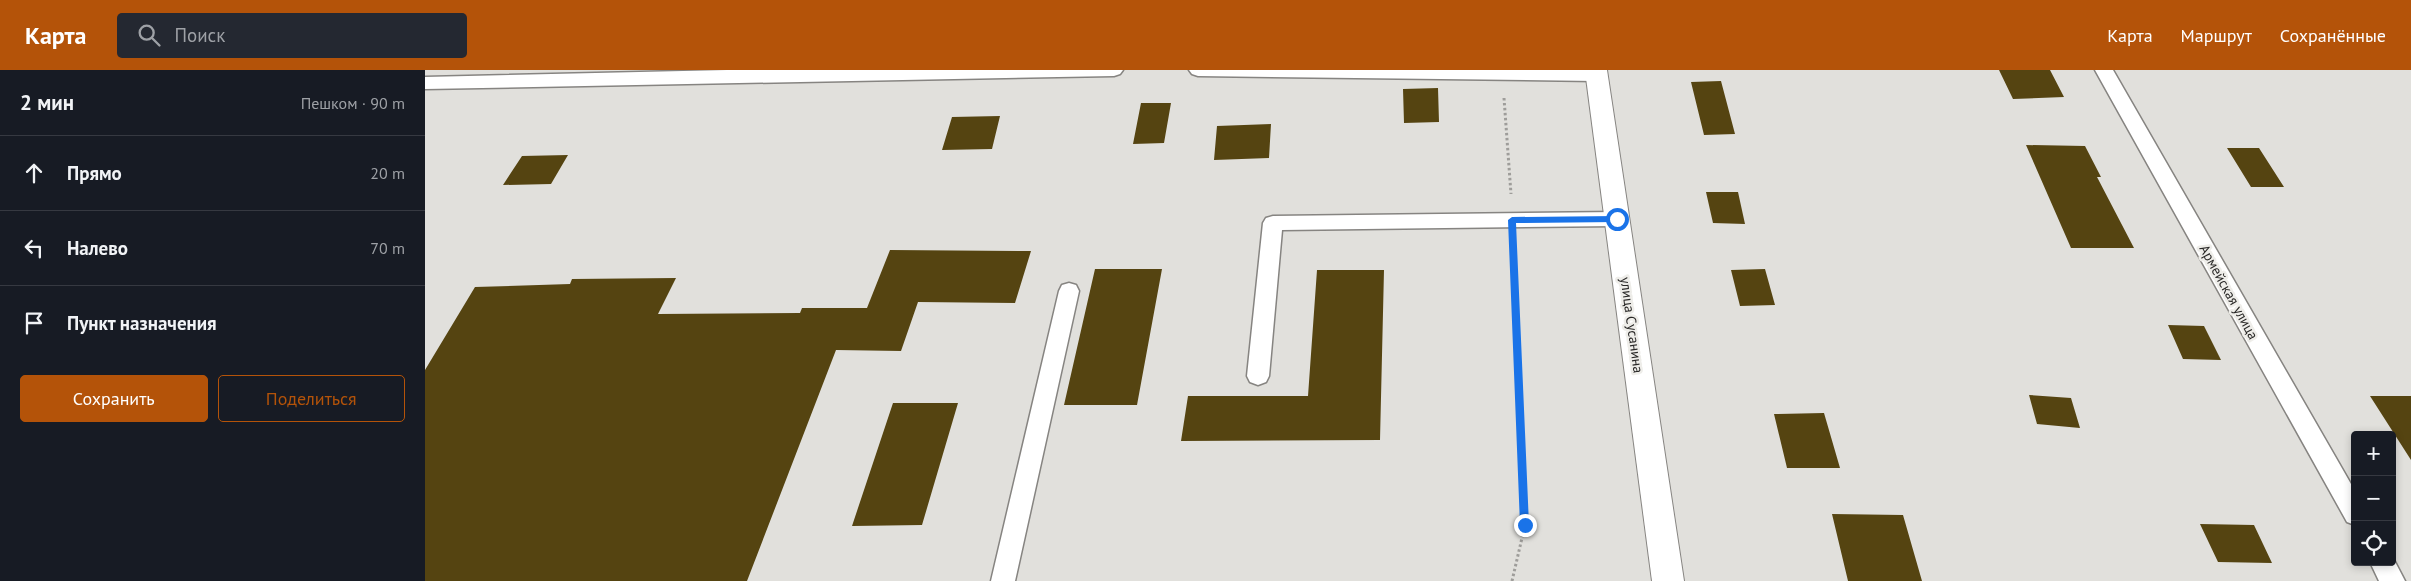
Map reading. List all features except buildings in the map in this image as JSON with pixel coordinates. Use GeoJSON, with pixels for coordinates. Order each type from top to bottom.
{"type":"FeatureCollection","features":[{"type":"Feature","properties":{"kind":"street","name":"улица Сусанина"},"geometry":{"type":"LineString","coordinates":[[1596,73],[1669,581]]}},
{"type":"Feature","properties":{"kind":"lane"},"geometry":{"type":"LineString","coordinates":[[425,83],[1114,70]]}},
{"type":"Feature","properties":{"kind":"lane"},"geometry":{"type":"LineString","coordinates":[[1198,70],[1503,75],[1596,73]]}},
{"type":"Feature","properties":{"kind":"lane","name":"Армейская улица"},"geometry":{"type":"LineString","coordinates":[[2104,70],[2351,507]]}},
{"type":"Feature","properties":{"kind":"lane"},"geometry":{"type":"LineString","coordinates":[[1258,376],[1273,223],[1617,219]]}},
{"type":"Feature","properties":{"kind":"lane"},"geometry":{"type":"LineString","coordinates":[[1003,581],[1069,291]]}},
{"type":"Feature","properties":{"kind":"lane"},"geometry":{"type":"LineString","coordinates":[[2384,566],[2393,581]]}},
{"type":"Feature","properties":{"kind":"path"},"geometry":{"type":"LineString","coordinates":[[1503,75],[1512,220],[1525,525],[1512,581]]}},
{"type":"Feature","properties":{"kind":"route"},"geometry":{"type":"LineString","coordinates":[[1525,525],[1512,220],[1617,219]]}}]}
